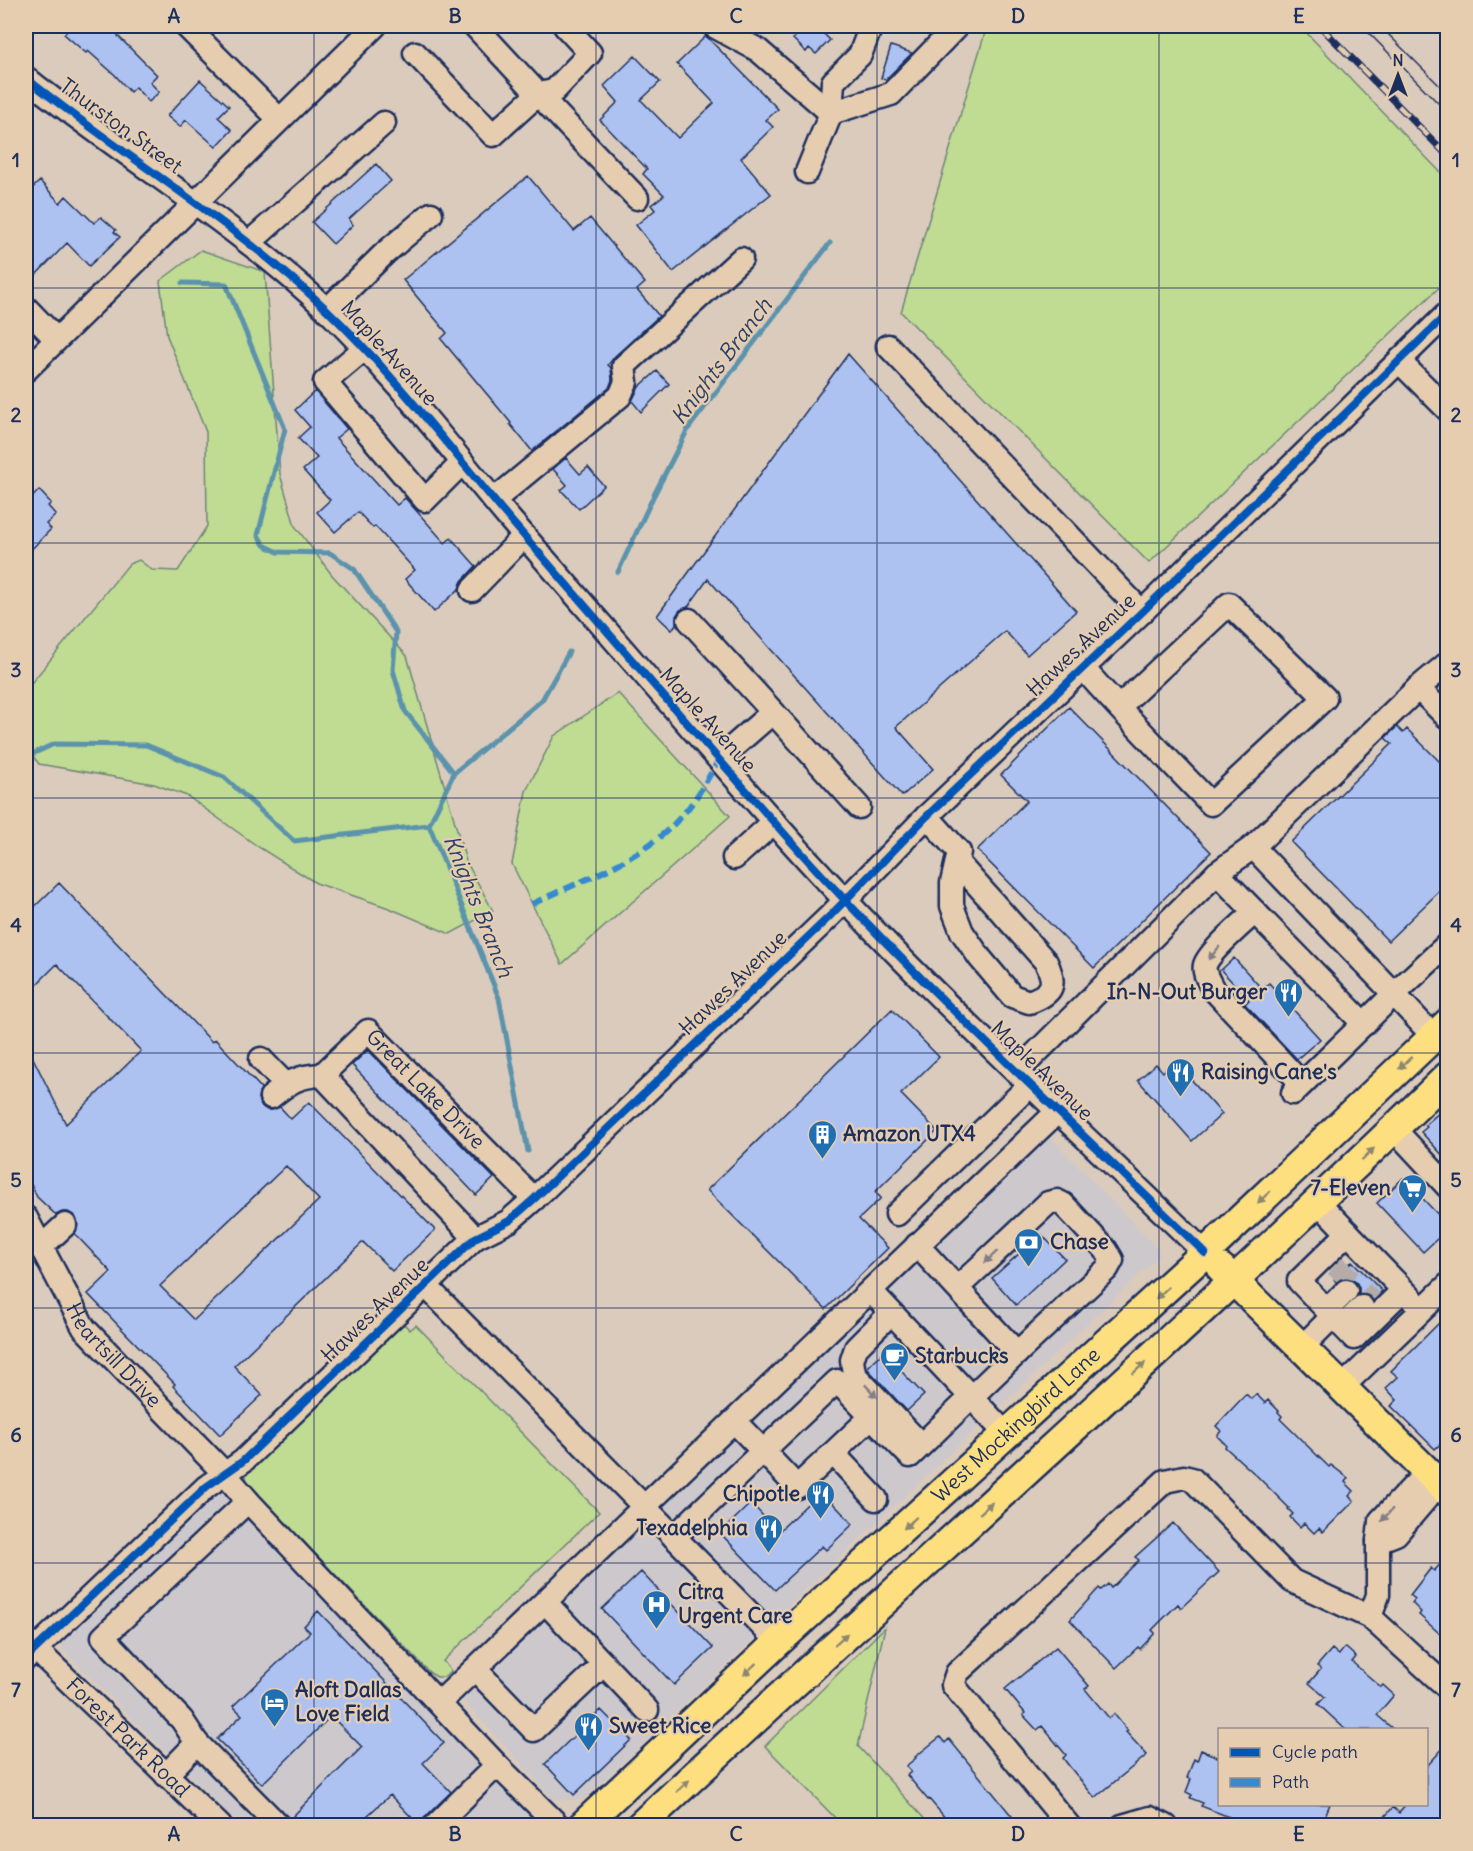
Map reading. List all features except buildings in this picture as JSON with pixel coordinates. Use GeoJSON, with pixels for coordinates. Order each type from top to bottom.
{"type":"FeatureCollection","features":[{"type":"Feature","properties":{"kind":"main road","name":"West Mockingbird Lane"},"geometry":{"type":"LineString","coordinates":[[582,1826],[778,1642],[1443,1037]]}},
{"type":"Feature","properties":{"kind":"main road","name":"West Mockingbird Lane"},"geometry":{"type":"LineString","coordinates":[[640,1826],[806,1671],[1234,1281],[1448,1076]]}},
{"type":"Feature","properties":{"kind":"main road","name":"Maple Avenue"},"geometry":{"type":"LineString","coordinates":[[1205,1253],[1341,1388],[1440,1480]]}},
{"type":"Feature","properties":{"kind":"main road"},"geometry":{"type":"LineString","coordinates":[[1007,1435],[1033,1465]]}},
{"type":"Feature","properties":{"kind":"main road"},"geometry":{"type":"LineString","coordinates":[[778,1642],[806,1671]]}},
{"type":"Feature","properties":{"kind":"street"},"geometry":{"type":"LineString","coordinates":[[186,26],[279,119]]}},
{"type":"Feature","properties":{"kind":"street"},"geometry":{"type":"LineString","coordinates":[[26,370],[375,26]]}},
{"type":"Feature","properties":{"kind":"street"},"geometry":{"type":"LineString","coordinates":[[475,26],[637,198]]}},
{"type":"Feature","properties":{"kind":"street"},"geometry":{"type":"LineString","coordinates":[[415,53],[493,135],[538,94],[554,91],[590,53],[565,26]]}},
{"type":"Feature","properties":{"kind":"street"},"geometry":{"type":"LineString","coordinates":[[714,26],[758,50],[831,113]]}},
{"type":"Feature","properties":{"kind":"street"},"geometry":{"type":"LineString","coordinates":[[807,172],[831,113],[833,82],[860,55],[871,26]]}},
{"type":"Feature","properties":{"kind":"street"},"geometry":{"type":"LineString","coordinates":[[831,113],[891,94],[957,26]]}},
{"type":"Feature","properties":{"kind":"street","name":"Thurston Street"},"geometry":{"type":"LineString","coordinates":[[26,78],[196,201]]}},
{"type":"Feature","properties":{"kind":"street"},"geometry":{"type":"LineString","coordinates":[[249,243],[384,123]]}},
{"type":"Feature","properties":{"kind":"street","name":"Maple Avenue"},"geometry":{"type":"LineString","coordinates":[[196,201],[286,273],[327,310],[494,500],[621,650],[844,900],[1023,1079],[1205,1253]]}},
{"type":"Feature","properties":{"kind":"street"},"geometry":{"type":"LineString","coordinates":[[327,310],[430,214]]}},
{"type":"Feature","properties":{"kind":"street"},"geometry":{"type":"LineString","coordinates":[[494,500],[620,396],[626,382],[624,366],[741,259]]}},
{"type":"Feature","properties":{"kind":"street"},"geometry":{"type":"LineString","coordinates":[[26,308],[56,339]]}},
{"type":"Feature","properties":{"kind":"street","name":"Hawes Avenue"},"geometry":{"type":"LineString","coordinates":[[28,1649],[206,1486],[243,1461],[475,1238],[509,1221],[534,1199],[844,900],[927,816],[1143,612],[1399,361],[1444,322]]}},
{"type":"Feature","properties":{"kind":"street"},"geometry":{"type":"LineString","coordinates":[[888,346],[1143,612]]}},
{"type":"Feature","properties":{"kind":"street"},"geometry":{"type":"LineString","coordinates":[[364,350],[326,382],[425,500],[462,463]]}},
{"type":"Feature","properties":{"kind":"street"},"geometry":{"type":"LineString","coordinates":[[1399,361],[1448,410]]}},
{"type":"Feature","properties":{"kind":"street"},"geometry":{"type":"LineString","coordinates":[[472,590],[524,536]]}},
{"type":"Feature","properties":{"kind":"street"},"geometry":{"type":"LineString","coordinates":[[1083,668],[1119,707],[1211,804],[1325,698],[1229,604],[1119,707]]}},
{"type":"Feature","properties":{"kind":"street"},"geometry":{"type":"LineString","coordinates":[[688,620],[859,807]]}},
{"type":"Feature","properties":{"kind":"street"},"geometry":{"type":"LineString","coordinates":[[897,1214],[1217,873],[1253,847],[1418,688],[1448,663]]}},
{"type":"Feature","properties":{"kind":"street"},"geometry":{"type":"LineString","coordinates":[[1418,688],[1448,718]]}},
{"type":"Feature","properties":{"kind":"street"},"geometry":{"type":"LineString","coordinates":[[719,759],[773,712]]}},
{"type":"Feature","properties":{"kind":"street"},"geometry":{"type":"LineString","coordinates":[[927,816],[959,852],[952,883],[952,906],[962,932],[980,958],[1012,996],[1029,1002],[1045,996],[1053,984],[1052,974],[1046,962],[957,862]]}},
{"type":"Feature","properties":{"kind":"street"},"geometry":{"type":"LineString","coordinates":[[734,858],[774,822]]}},
{"type":"Feature","properties":{"kind":"street"},"geometry":{"type":"LineString","coordinates":[[1253,847],[1395,994],[1443,1037]]}},
{"type":"Feature","properties":{"kind":"street"},"geometry":{"type":"LineString","coordinates":[[1217,873],[1364,1024]]}},
{"type":"Feature","properties":{"kind":"street"},"geometry":{"type":"LineString","coordinates":[[1255,912],[1211,955],[1205,964],[1205,972],[1212,988],[1297,1088],[1448,944]]}},
{"type":"Feature","properties":{"kind":"street","name":"Great Lake Drive"},"geometry":{"type":"LineString","coordinates":[[322,1076],[368,1031],[534,1199]]}},
{"type":"Feature","properties":{"kind":"street"},"geometry":{"type":"LineString","coordinates":[[261,1059],[278,1091],[293,1080],[305,1076],[322,1076],[475,1238]]}},
{"type":"Feature","properties":{"kind":"street"},"geometry":{"type":"LineString","coordinates":[[439,1703],[1057,1112]]}},
{"type":"Feature","properties":{"kind":"street"},"geometry":{"type":"LineString","coordinates":[[1394,1129],[1448,1187]]}},
{"type":"Feature","properties":{"kind":"street"},"geometry":{"type":"LineString","coordinates":[[674,1537],[837,1381],[910,1456],[1107,1269],[1112,1260],[1106,1250],[1057,1201],[1048,1203],[957,1288]]}},
{"type":"Feature","properties":{"kind":"street"},"geometry":{"type":"LineString","coordinates":[[1318,1202],[1348,1233],[1376,1272],[1422,1310]]}},
{"type":"Feature","properties":{"kind":"street","name":"Heartsill Drive"},"geometry":{"type":"LineString","coordinates":[[26,1218],[84,1328],[225,1474],[497,1765],[559,1826]]}},
{"type":"Feature","properties":{"kind":"street"},"geometry":{"type":"LineString","coordinates":[[40,1248],[65,1225]]}},
{"type":"Feature","properties":{"kind":"street"},"geometry":{"type":"LineString","coordinates":[[1348,1233],[1299,1281],[1354,1338],[1376,1272]]}},
{"type":"Feature","properties":{"kind":"street"},"geometry":{"type":"LineString","coordinates":[[917,1245],[1017,1353]]}},
{"type":"Feature","properties":{"kind":"street"},"geometry":{"type":"LineString","coordinates":[[1341,1388],[1448,1285]]}},
{"type":"Feature","properties":{"kind":"street"},"geometry":{"type":"LineString","coordinates":[[426,1286],[778,1642]]}},
{"type":"Feature","properties":{"kind":"street"},"geometry":{"type":"LineString","coordinates":[[871,1291],[1007,1435]]}},
{"type":"Feature","properties":{"kind":"street"},"geometry":{"type":"LineString","coordinates":[[1301,1348],[1348,1293],[1330,1313]]}},
{"type":"Feature","properties":{"kind":"street"},"geometry":{"type":"LineString","coordinates":[[891,1313],[856,1348],[852,1360],[854,1374],[921,1445]]}},
{"type":"Feature","properties":{"kind":"street"},"geometry":{"type":"LineString","coordinates":[[734,1421],[797,1488],[871,1417]]}},
{"type":"Feature","properties":{"kind":"street"},"geometry":{"type":"LineString","coordinates":[[834,1454],[876,1499]]}},
{"type":"Feature","properties":{"kind":"street"},"geometry":{"type":"LineString","coordinates":[[1069,1826],[953,1685],[957,1673],[1165,1481],[1184,1477],[1192,1479],[1292,1581],[1370,1617],[1448,1688]]}},
{"type":"Feature","properties":{"kind":"street"},"geometry":{"type":"LineString","coordinates":[[1370,1617],[1378,1595],[1378,1542],[1396,1534],[1440,1480]]}},
{"type":"Feature","properties":{"kind":"street"},"geometry":{"type":"LineString","coordinates":[[248,1501],[103,1637],[182,1720],[197,1743],[279,1826]]}},
{"type":"Feature","properties":{"kind":"street"},"geometry":{"type":"LineString","coordinates":[[546,1603],[647,1710]]}},
{"type":"Feature","properties":{"kind":"street","name":"Forest Park Road"},"geometry":{"type":"LineString","coordinates":[[28,1649],[220,1826]]}},
{"type":"Feature","properties":{"kind":"street"},"geometry":{"type":"LineString","coordinates":[[476,1670],[534,1730],[604,1664]]}},
{"type":"Feature","properties":{"kind":"street"},"geometry":{"type":"LineString","coordinates":[[166,1775],[197,1743]]}},
{"type":"Feature","properties":{"kind":"street"},"geometry":{"type":"LineString","coordinates":[[435,1826],[497,1765]]}},
{"type":"Feature","properties":{"kind":"street"},"geometry":{"type":"LineString","coordinates":[[1122,1826],[1150,1818],[1166,1826]]}},
{"type":"Feature","properties":{"kind":"shaded area"},"geometry":{"type":"Polygon","coordinates":[[[1047,1134],[1158,1249],[1160,1255],[583,1800],[553,1799],[459,1696],[1047,1134]]]}},
{"type":"Feature","properties":{"kind":"shaded area"},"geometry":{"type":"Polygon","coordinates":[[[215,1492],[226,1495],[537,1819],[539,1825],[239,1825],[63,1650],[62,1640],[75,1625],[215,1492]]]}},
{"type":"Feature","properties":{"kind":"green space"},"geometry":{"type":"Polygon","coordinates":[[[987,26],[1300,26],[1447,179],[1447,280],[1149,563],[901,312],[987,26]]]}},
{"type":"Feature","properties":{"kind":"green space"},"geometry":{"type":"Polygon","coordinates":[[[201,250],[265,272],[280,474],[295,526],[332,575],[407,656],[466,861],[493,911],[450,934],[389,908],[316,883],[260,848],[187,796],[154,784],[39,764],[26,747],[28,687],[129,564],[139,560],[152,570],[178,571],[207,526],[206,432],[167,336],[160,281],[201,250]]]}},
{"type":"Feature","properties":{"kind":"green space"},"geometry":{"type":"Polygon","coordinates":[[[618,693],[730,816],[562,964],[512,864],[526,791],[554,736],[618,693]]]}},
{"type":"Feature","properties":{"kind":"green space"},"geometry":{"type":"Polygon","coordinates":[[[397,1325],[405,1325],[410,1330],[416,1325],[599,1512],[443,1661],[451,1671],[445,1677],[437,1677],[430,1673],[247,1483],[246,1474],[250,1465],[397,1325]]]}},
{"type":"Feature","properties":{"kind":"green space"},"geometry":{"type":"Polygon","coordinates":[[[885,1627],[858,1746],[930,1825],[842,1825],[765,1746],[885,1627]]]}},
{"type":"Feature","properties":{"kind":"waterway","name":"Knights Branch"},"geometry":{"type":"LineString","coordinates":[[618,572],[688,429],[830,243]]}},
{"type":"Feature","properties":{"kind":"waterway"},"geometry":{"type":"LineString","coordinates":[[182,283],[226,284],[285,429],[258,535],[264,545],[278,552],[330,553],[354,569],[396,632],[393,670],[405,711],[454,773]]}},
{"type":"Feature","properties":{"kind":"waterway","name":"Knights Branch"},"geometry":{"type":"LineString","coordinates":[[528,1151],[499,998],[429,825],[454,773],[542,700],[569,652]]}},
{"type":"Feature","properties":{"kind":"waterway"},"geometry":{"type":"LineString","coordinates":[[26,757],[54,744],[146,745],[224,777],[294,841],[429,825]]}},
{"type":"Feature","properties":{"kind":"waterway","name":"Knights Branch"},"geometry":{"type":"LineString","coordinates":[[827,1820],[831,1826]]}},
{"type":"Feature","properties":{"kind":"tunnel"},"geometry":{"type":"LineString","coordinates":[[1336,1281],[1353,1262]]}},
{"type":"Feature","properties":{"kind":"tunnel"},"geometry":{"type":"LineString","coordinates":[[1362,1307],[1380,1289]]}},
{"type":"Feature","properties":{"kind":"tram line"},"geometry":{"type":"LineString","coordinates":[[1362,26],[1448,113]]}},
{"type":"Feature","properties":{"kind":"tram line"},"geometry":{"type":"LineString","coordinates":[[1380,26],[1448,94]]}},
{"type":"Feature","properties":{"kind":"railway"},"geometry":{"type":"LineString","coordinates":[[1320,26],[1448,156]]}},
{"type":"Feature","properties":{"kind":"marked path"},"geometry":{"type":"LineString","coordinates":[[532,904],[607,870],[660,837],[688,808],[719,759]]}},
{"type":"Feature","properties":{"kind":"cycle path"},"geometry":{"type":"LineString","coordinates":[[26,78],[253,246],[325,308],[396,383],[507,516],[823,877],[984,1041],[1205,1253]]}},
{"type":"Feature","properties":{"kind":"cycle path"},"geometry":{"type":"LineString","coordinates":[[26,1658],[206,1487],[243,1461],[475,1238],[509,1221],[534,1199],[830,916],[927,816],[1142,612],[1448,313]]}},
{"type":"Feature","properties":{"kind":"place","name":"In-N-Out Burger"},"geometry":{"type":"Point","coordinates":[1288,1018]}},
{"type":"Feature","properties":{"kind":"place","name":"Raising Cane's"},"geometry":{"type":"Point","coordinates":[1180,1098]}},
{"type":"Feature","properties":{"kind":"place","name":"Amazon UTX4"},"geometry":{"type":"Point","coordinates":[822,1160]}},
{"type":"Feature","properties":{"kind":"place","name":"7-Eleven"},"geometry":{"type":"Point","coordinates":[1412,1214]}},
{"type":"Feature","properties":{"kind":"place","name":"Chase"},"geometry":{"type":"Point","coordinates":[1029,1268]}},
{"type":"Feature","properties":{"kind":"place","name":"Starbucks"},"geometry":{"type":"Point","coordinates":[894,1382]}},
{"type":"Feature","properties":{"kind":"place","name":"Chipotle"},"geometry":{"type":"Point","coordinates":[821,1520]}},
{"type":"Feature","properties":{"kind":"place","name":"Texadelphia"},"geometry":{"type":"Point","coordinates":[769,1554]}},
{"type":"Feature","properties":{"kind":"place","name":"Citra Urgent Care"},"geometry":{"type":"Point","coordinates":[657,1630]}},
{"type":"Feature","properties":{"kind":"place","name":"Aloft Dallas Love Field"},"geometry":{"type":"Point","coordinates":[274,1728]}},
{"type":"Feature","properties":{"kind":"place","name":"Sweet Rice"},"geometry":{"type":"Point","coordinates":[588,1752]}}]}
